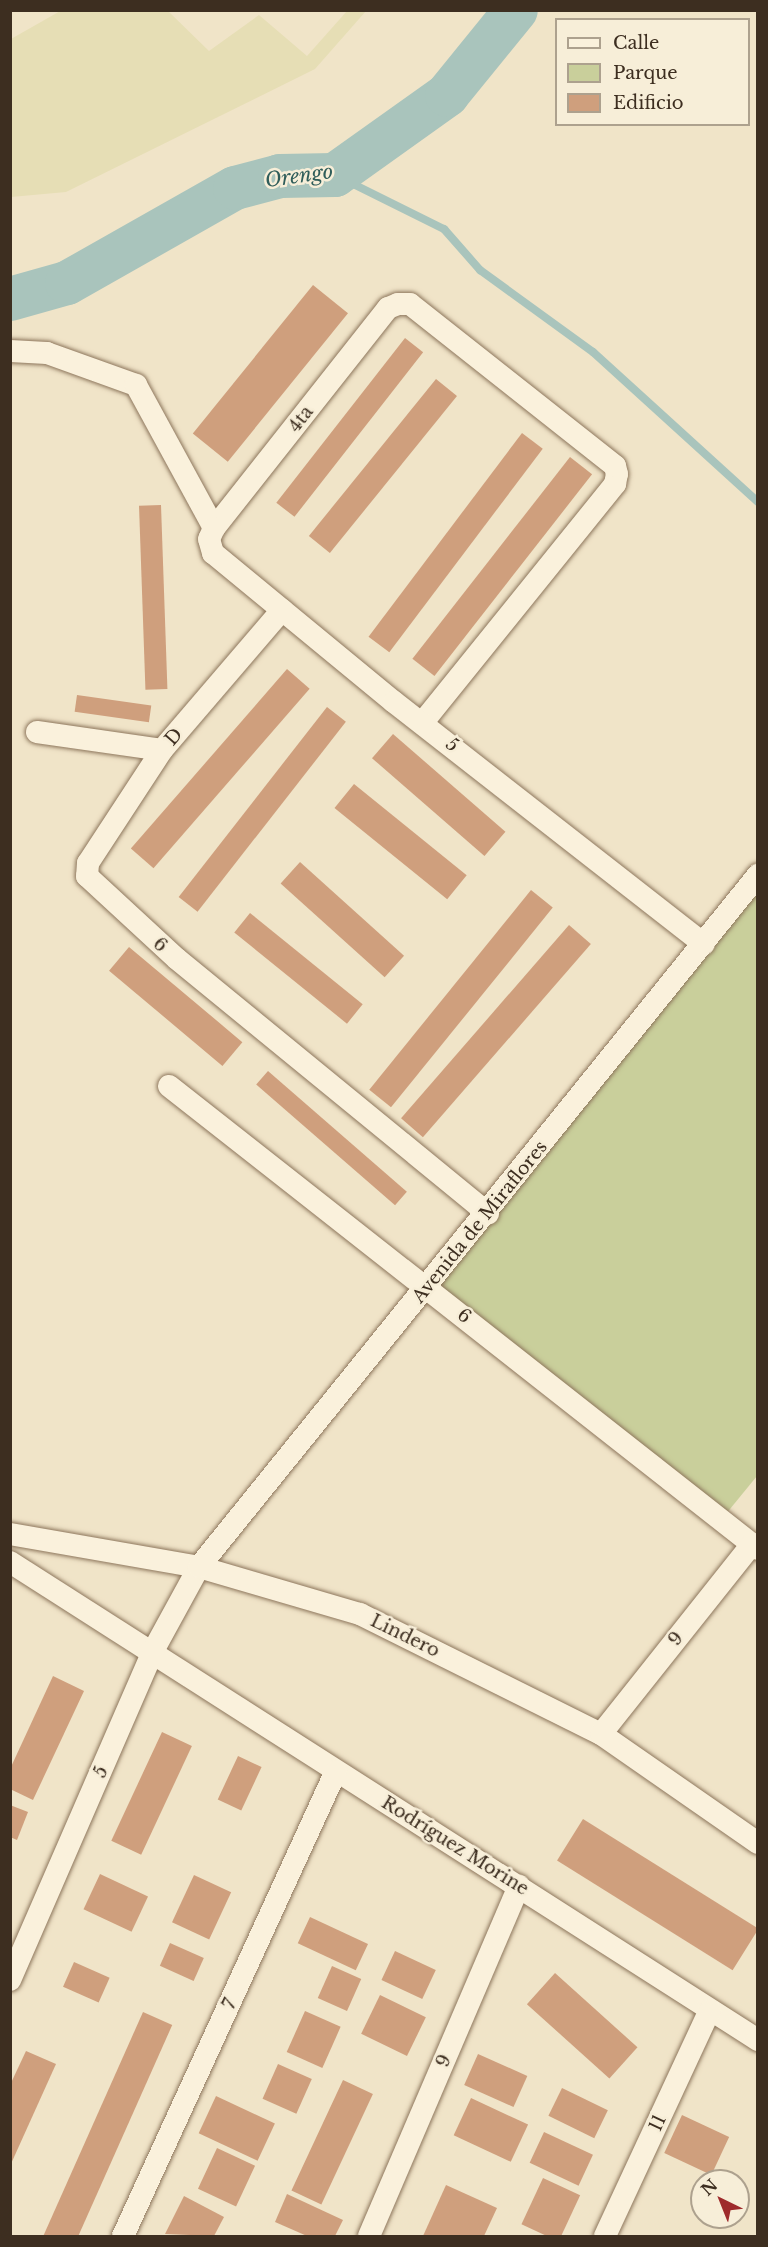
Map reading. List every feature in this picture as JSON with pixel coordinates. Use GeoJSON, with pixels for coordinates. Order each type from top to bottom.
{"type":"FeatureCollection","features":[{"type":"Feature","properties":{"kind":"street","name":"4ta"},"geometry":{"type":"LineString","coordinates":[[211,534],[388,308],[399,304],[410,304],[615,466],[617,474],[615,483],[423,722]]}},
{"type":"Feature","properties":{"kind":"street","name":"5"},"geometry":{"type":"LineString","coordinates":[[10,351],[47,353],[136,385],[211,534],[213,553],[704,944]]}},
{"type":"Feature","properties":{"kind":"street","name":"D"},"geometry":{"type":"LineString","coordinates":[[87,876],[88,863],[162,750],[282,610]]}},
{"type":"Feature","properties":{"kind":"street"},"geometry":{"type":"LineString","coordinates":[[37,732],[162,750]]}},
{"type":"Feature","properties":{"kind":"street","name":"Avenida de Miraflores"},"geometry":{"type":"LineString","coordinates":[[199,1567],[488,1214],[758,875]]}},
{"type":"Feature","properties":{"kind":"street","name":"6"},"geometry":{"type":"LineString","coordinates":[[87,876],[177,960],[488,1214]]}},
{"type":"Feature","properties":{"kind":"street","name":"6"},"geometry":{"type":"LineString","coordinates":[[169,1086],[428,1287],[755,1547]]}},
{"type":"Feature","properties":{"kind":"street","name":"Lindero"},"geometry":{"type":"LineString","coordinates":[[10,1534],[199,1567],[360,1614],[601,1734],[758,1843]]}},
{"type":"Feature","properties":{"kind":"street","name":"9"},"geometry":{"type":"LineString","coordinates":[[601,1734],[755,1547]]}},
{"type":"Feature","properties":{"kind":"street","name":"Rodríguez Morine"},"geometry":{"type":"LineString","coordinates":[[10,1562],[153,1651],[336,1771],[758,2040]]}},
{"type":"Feature","properties":{"kind":"street","name":"5"},"geometry":{"type":"LineString","coordinates":[[10,1980],[153,1651],[199,1567]]}},
{"type":"Feature","properties":{"kind":"street","name":"7"},"geometry":{"type":"LineString","coordinates":[[123,2236],[336,1771]]}},
{"type":"Feature","properties":{"kind":"street","name":"9"},"geometry":{"type":"LineString","coordinates":[[369,2236],[519,1886]]}},
{"type":"Feature","properties":{"kind":"street","name":"11"},"geometry":{"type":"LineString","coordinates":[[605,2236],[711,2010]]}},
{"type":"Feature","properties":{"kind":"shaded area"},"geometry":{"type":"Polygon","coordinates":[[[62,10],[168,11],[209,51],[259,15],[307,56],[347,11],[366,11],[315,69],[66,192],[11,197],[11,39],[62,10]]]}},
{"type":"Feature","properties":{"kind":"green space"},"geometry":{"type":"Polygon","coordinates":[[[757,875],[757,1476],[721,1520],[428,1287],[757,875]]]}},
{"type":"Feature","properties":{"kind":"building"},"geometry":{"type":"Polygon","coordinates":[[[313,285],[348,313],[228,462],[193,433],[313,285]]]}},
{"type":"Feature","properties":{"kind":"building"},"geometry":{"type":"Polygon","coordinates":[[[405,338],[423,352],[294,517],[276,503],[405,338]]]}},
{"type":"Feature","properties":{"kind":"building"},"geometry":{"type":"Polygon","coordinates":[[[436,379],[457,396],[330,553],[309,536],[436,379]]]}},
{"type":"Feature","properties":{"kind":"building"},"geometry":{"type":"Polygon","coordinates":[[[522,433],[543,449],[389,652],[369,637],[522,433]]]}},
{"type":"Feature","properties":{"kind":"building"},"geometry":{"type":"Polygon","coordinates":[[[570,457],[592,474],[434,676],[412,659],[570,457]]]}},
{"type":"Feature","properties":{"kind":"building"},"geometry":{"type":"Polygon","coordinates":[[[161,505],[167,689],[145,690],[139,506],[161,505]]]}},
{"type":"Feature","properties":{"kind":"building"},"geometry":{"type":"Polygon","coordinates":[[[287,669],[310,689],[153,868],[131,849],[287,669]]]}},
{"type":"Feature","properties":{"kind":"building"},"geometry":{"type":"Polygon","coordinates":[[[77,695],[151,705],[149,722],[75,712],[77,695]]]}},
{"type":"Feature","properties":{"kind":"building"},"geometry":{"type":"Polygon","coordinates":[[[327,707],[346,722],[198,912],[179,897],[327,707]]]}},
{"type":"Feature","properties":{"kind":"building"},"geometry":{"type":"Polygon","coordinates":[[[393,734],[505,832],[484,856],[372,758],[393,734]]]}},
{"type":"Feature","properties":{"kind":"building"},"geometry":{"type":"Polygon","coordinates":[[[354,784],[467,875],[447,899],[334,808],[354,784]]]}},
{"type":"Feature","properties":{"kind":"building"},"geometry":{"type":"Polygon","coordinates":[[[300,862],[404,956],[385,977],[281,884],[300,862]]]}},
{"type":"Feature","properties":{"kind":"building"},"geometry":{"type":"Polygon","coordinates":[[[531,890],[553,908],[391,1107],[369,1090],[531,890]]]}},
{"type":"Feature","properties":{"kind":"building"},"geometry":{"type":"Polygon","coordinates":[[[250,913],[363,1004],[347,1024],[234,932],[250,913]]]}},
{"type":"Feature","properties":{"kind":"building"},"geometry":{"type":"Polygon","coordinates":[[[569,925],[591,944],[423,1137],[401,1118],[569,925]]]}},
{"type":"Feature","properties":{"kind":"building"},"geometry":{"type":"Polygon","coordinates":[[[129,947],[242,1042],[222,1066],[109,971],[129,947]]]}},
{"type":"Feature","properties":{"kind":"building"},"geometry":{"type":"Polygon","coordinates":[[[268,1071],[407,1192],[395,1205],[256,1085],[268,1071]]]}},
{"type":"Feature","properties":{"kind":"building"},"geometry":{"type":"Polygon","coordinates":[[[53,1676],[84,1691],[33,1800],[10,1789],[10,1769],[53,1676]]]}},
{"type":"Feature","properties":{"kind":"building"},"geometry":{"type":"Polygon","coordinates":[[[162,1732],[192,1746],[141,1855],[111,1841],[162,1732]]]}},
{"type":"Feature","properties":{"kind":"building"},"geometry":{"type":"Polygon","coordinates":[[[238,1756],[262,1767],[241,1810],[218,1800],[238,1756]]]}},
{"type":"Feature","properties":{"kind":"building"},"geometry":{"type":"Polygon","coordinates":[[[10,1805],[28,1812],[17,1840],[10,1837],[10,1805]]]}},
{"type":"Feature","properties":{"kind":"building"},"geometry":{"type":"Polygon","coordinates":[[[583,1819],[758,1928],[733,1970],[557,1861],[583,1819]]]}},
{"type":"Feature","properties":{"kind":"building"},"geometry":{"type":"Polygon","coordinates":[[[100,1874],[148,1896],[132,1932],[84,1909],[100,1874]]]}},
{"type":"Feature","properties":{"kind":"building"},"geometry":{"type":"Polygon","coordinates":[[[194,1875],[231,1892],[209,1939],[172,1922],[194,1875]]]}},
{"type":"Feature","properties":{"kind":"building"},"geometry":{"type":"Polygon","coordinates":[[[310,1917],[368,1944],[356,1970],[298,1943],[310,1917]]]}},
{"type":"Feature","properties":{"kind":"building"},"geometry":{"type":"Polygon","coordinates":[[[170,1943],[204,1958],[194,1981],[160,1966],[170,1943]]]}},
{"type":"Feature","properties":{"kind":"building"},"geometry":{"type":"Polygon","coordinates":[[[395,1951],[436,1970],[422,1999],[381,1980],[395,1951]]]}},
{"type":"Feature","properties":{"kind":"building"},"geometry":{"type":"Polygon","coordinates":[[[74,1962],[110,1978],[99,2003],[63,1987],[74,1962]]]}},
{"type":"Feature","properties":{"kind":"building"},"geometry":{"type":"Polygon","coordinates":[[[332,1966],[361,1979],[347,2011],[318,1998],[332,1966]]]}},
{"type":"Feature","properties":{"kind":"building"},"geometry":{"type":"Polygon","coordinates":[[[555,1973],[637,2047],[609,2078],[527,2004],[555,1973]]]}},
{"type":"Feature","properties":{"kind":"building"},"geometry":{"type":"Polygon","coordinates":[[[380,1995],[426,2017],[407,2056],[361,2034],[380,1995]]]}},
{"type":"Feature","properties":{"kind":"building"},"geometry":{"type":"Polygon","coordinates":[[[305,2011],[341,2027],[322,2068],[287,2052],[305,2011]]]}},
{"type":"Feature","properties":{"kind":"building"},"geometry":{"type":"Polygon","coordinates":[[[143,2012],[172,2025],[78,2236],[43,2236],[143,2012]]]}},
{"type":"Feature","properties":{"kind":"building"},"geometry":{"type":"Polygon","coordinates":[[[26,2051],[56,2064],[10,2166],[10,2085],[26,2051]]]}},
{"type":"Feature","properties":{"kind":"building"},"geometry":{"type":"Polygon","coordinates":[[[478,2054],[527,2076],[514,2107],[464,2085],[478,2054]]]}},
{"type":"Feature","properties":{"kind":"building"},"geometry":{"type":"Polygon","coordinates":[[[278,2064],[312,2079],[296,2114],[263,2099],[278,2064]]]}},
{"type":"Feature","properties":{"kind":"building"},"geometry":{"type":"Polygon","coordinates":[[[343,2080],[373,2094],[321,2205],[291,2191],[343,2080]]]}},
{"type":"Feature","properties":{"kind":"building"},"geometry":{"type":"Polygon","coordinates":[[[562,2088],[608,2110],[594,2138],[548,2116],[562,2088]]]}},
{"type":"Feature","properties":{"kind":"building"},"geometry":{"type":"Polygon","coordinates":[[[216,2096],[275,2123],[258,2161],[199,2133],[216,2096]]]}},
{"type":"Feature","properties":{"kind":"building"},"geometry":{"type":"Polygon","coordinates":[[[471,2098],[528,2125],[511,2162],[454,2135],[471,2098]]]}},
{"type":"Feature","properties":{"kind":"building"},"geometry":{"type":"Polygon","coordinates":[[[682,2115],[729,2137],[714,2169],[698,2169],[664,2153],[682,2115]]]}},
{"type":"Feature","properties":{"kind":"building"},"geometry":{"type":"Polygon","coordinates":[[[544,2132],[593,2155],[579,2186],[530,2163],[544,2132]]]}},
{"type":"Feature","properties":{"kind":"building"},"geometry":{"type":"Polygon","coordinates":[[[217,2148],[255,2166],[236,2207],[198,2189],[217,2148]]]}},
{"type":"Feature","properties":{"kind":"building"},"geometry":{"type":"Polygon","coordinates":[[[543,2178],[580,2195],[561,2236],[547,2236],[521,2224],[543,2178]]]}},
{"type":"Feature","properties":{"kind":"building"},"geometry":{"type":"Polygon","coordinates":[[[446,2185],[497,2208],[484,2236],[423,2236],[446,2185]]]}},
{"type":"Feature","properties":{"kind":"building"},"geometry":{"type":"Polygon","coordinates":[[[287,2194],[343,2220],[335,2236],[307,2236],[275,2222],[287,2194]]]}},
{"type":"Feature","properties":{"kind":"building"},"geometry":{"type":"Polygon","coordinates":[[[184,2196],[224,2217],[214,2236],[165,2234],[184,2196]]]}},
{"type":"Feature","properties":{"kind":"waterway","name":"Orengo"},"geometry":{"type":"LineString","coordinates":[[10,299],[67,283],[235,188],[280,176],[335,175],[447,95],[516,10]]}},
{"type":"Feature","properties":{"kind":"waterway"},"geometry":{"type":"LineString","coordinates":[[335,175],[444,229],[480,270],[593,352],[758,502]]}}]}
